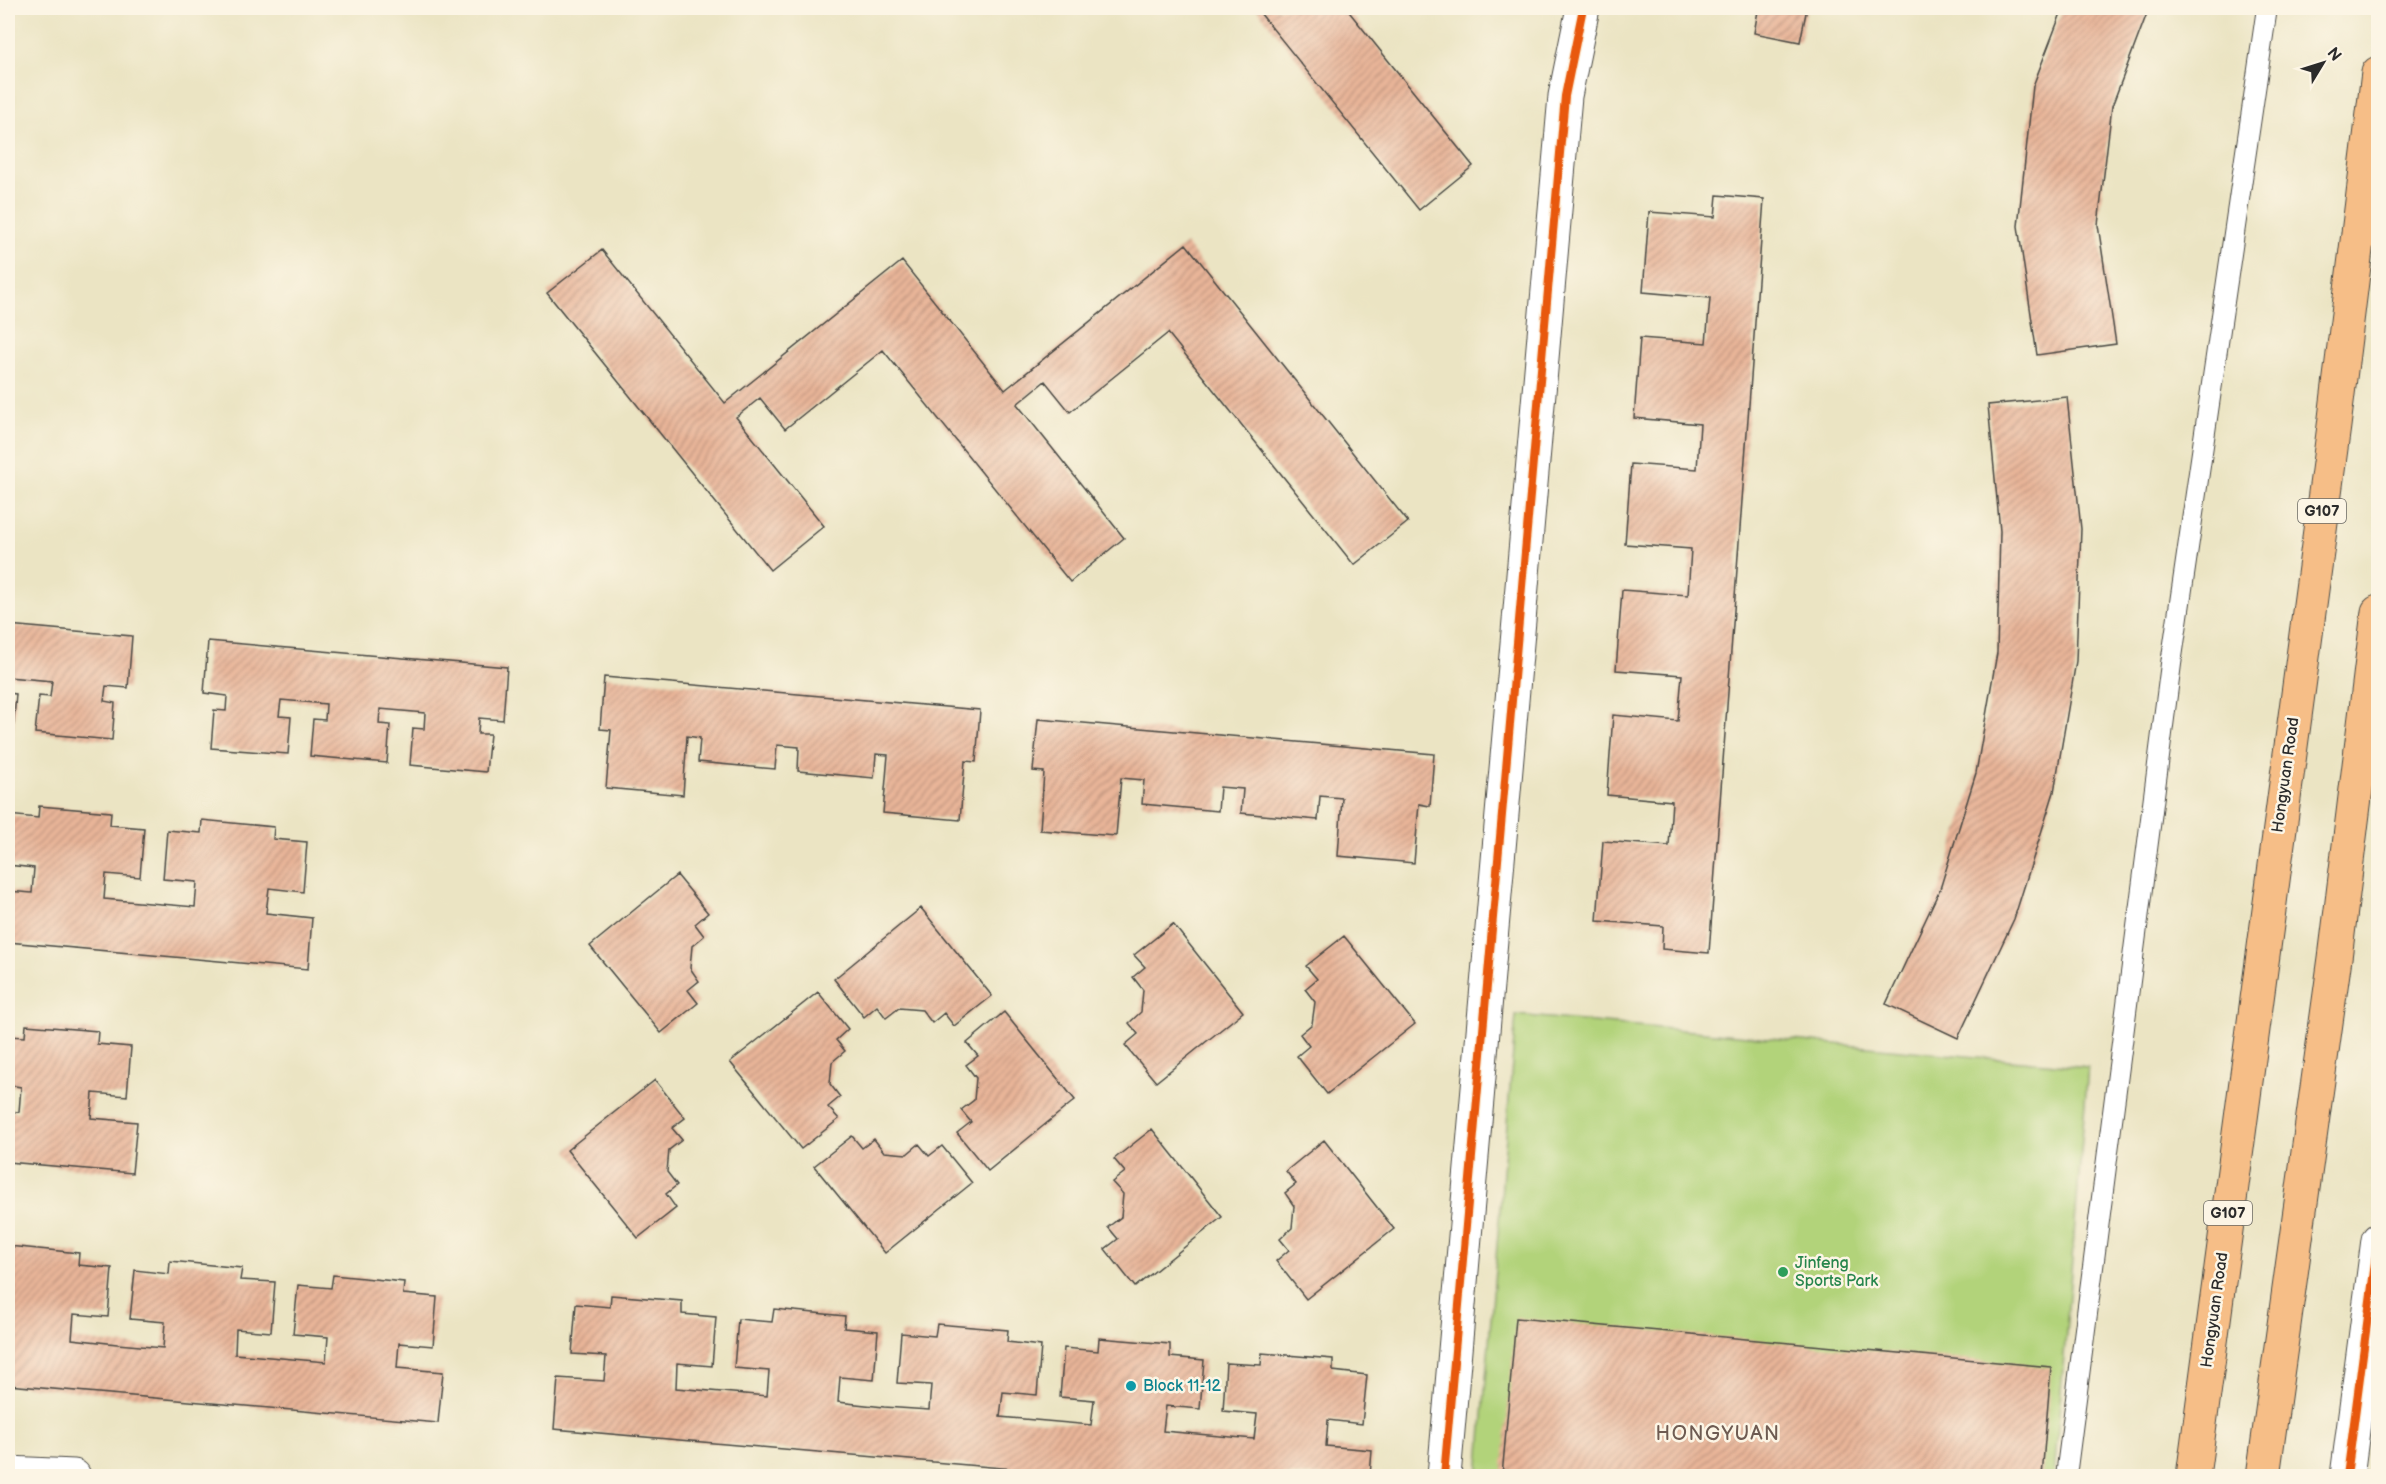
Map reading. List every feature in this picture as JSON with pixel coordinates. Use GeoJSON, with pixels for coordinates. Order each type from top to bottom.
{"type":"FeatureCollection","features":[{"type":"Feature","properties":{"kind":"highway","name":"Hongyuan Road"},"geometry":{"type":"LineString","coordinates":[[2193,1476],[2379,73]]}},
{"type":"Feature","properties":{"kind":"highway"},"geometry":{"type":"LineString","coordinates":[[2263,1476],[2335,958],[2379,612]]}},
{"type":"Feature","properties":{"kind":"street"},"geometry":{"type":"LineString","coordinates":[[1444,1476],[1565,96],[1583,8]]}},
{"type":"Feature","properties":{"kind":"street"},"geometry":{"type":"LineString","coordinates":[[2347,1476],[2379,1240]]}},
{"type":"Feature","properties":{"kind":"street"},"geometry":{"type":"LineString","coordinates":[[8,1473],[74,1476]]}},
{"type":"Feature","properties":{"kind":"lane"},"geometry":{"type":"LineString","coordinates":[[2066,1476],[2171,664],[2267,8]]}},
{"type":"Feature","properties":{"kind":"green space","name":"Jinfeng Sports Park"},"geometry":{"type":"Polygon","coordinates":[[[1516,1015],[2088,1067],[2054,1476],[1478,1476],[1516,1015]]]}},
{"type":"Feature","properties":{"kind":"building"},"geometry":{"type":"Polygon","coordinates":[[[1256,8],[1346,8],[1473,166],[1419,210],[1256,8]]]}},
{"type":"Feature","properties":{"kind":"building"},"geometry":{"type":"Polygon","coordinates":[[[1748,8],[1807,8],[1800,42],[1754,33],[1758,11],[1748,8]]]}},
{"type":"Feature","properties":{"kind":"building"},"geometry":{"type":"Polygon","coordinates":[[[2063,8],[2149,8],[2112,106],[2098,225],[2116,344],[2037,355],[2018,226],[2033,86],[2063,8]]]}},
{"type":"Feature","properties":{"kind":"building"},"geometry":{"type":"Polygon","coordinates":[[[1717,195],[1764,199],[1709,953],[1662,949],[1663,926],[1597,921],[1603,841],[1669,846],[1672,801],[1607,795],[1613,715],[1678,721],[1682,675],[1616,670],[1622,590],[1688,595],[1691,549],[1625,544],[1631,464],[1697,469],[1700,424],[1634,418],[1640,338],[1706,343],[1710,298],[1643,292],[1649,212],[1715,217],[1717,195]]]}},
{"type":"Feature","properties":{"kind":"building"},"geometry":{"type":"Polygon","coordinates":[[[1186,244],[1408,522],[1354,565],[1168,333],[1070,412],[1045,381],[1017,404],[1124,538],[1070,582],[883,350],[785,429],[760,398],[736,417],[824,526],[770,570],[547,293],[602,250],[725,403],[902,261],[1005,390],[1186,244]]]}},
{"type":"Feature","properties":{"kind":"building"},"geometry":{"type":"Polygon","coordinates":[[[2067,397],[2081,529],[2076,661],[2054,792],[2014,919],[1958,1038],[1886,1004],[1940,889],[1976,773],[1997,653],[2000,531],[1988,405],[2067,397]]]}},
{"type":"Feature","properties":{"kind":"building"},"geometry":{"type":"Polygon","coordinates":[[[8,625],[132,636],[128,688],[106,686],[104,701],[115,703],[112,740],[35,733],[39,696],[50,697],[52,681],[8,677],[8,625]]]}},
{"type":"Feature","properties":{"kind":"building"},"geometry":{"type":"Polygon","coordinates":[[[208,641],[507,667],[503,720],[479,718],[478,734],[490,734],[486,772],[410,765],[413,728],[424,729],[425,713],[380,709],[379,724],[390,725],[387,763],[310,756],[313,719],[325,720],[326,704],[281,700],[279,716],[291,717],[288,754],[211,748],[214,710],[226,711],[227,696],[204,693],[208,641]]]}},
{"type":"Feature","properties":{"kind":"building"},"geometry":{"type":"Polygon","coordinates":[[[604,677],[980,710],[976,762],[965,761],[960,820],[883,813],[888,755],[876,754],[874,778],[798,771],[799,747],[777,745],[775,769],[698,762],[700,738],[687,736],[683,795],[606,788],[611,730],[600,729],[604,677]]]}},
{"type":"Feature","properties":{"kind":"building"},"geometry":{"type":"Polygon","coordinates":[[[8,693],[16,694],[13,731],[8,731],[8,693]]]}},
{"type":"Feature","properties":{"kind":"building"},"geometry":{"type":"Polygon","coordinates":[[[1038,719],[1434,754],[1430,806],[1419,804],[1414,863],[1338,856],[1342,798],[1320,796],[1318,820],[1241,813],[1243,789],[1220,787],[1218,811],[1142,804],[1144,780],[1121,778],[1116,836],[1040,830],[1044,772],[1033,771],[1038,719]]]}},
{"type":"Feature","properties":{"kind":"building"},"geometry":{"type":"Polygon","coordinates":[[[39,806],[111,812],[110,825],[144,828],[140,877],[106,874],[104,899],[195,907],[197,882],[163,879],[167,830],[201,833],[202,820],[274,827],[273,839],[307,842],[303,892],[269,888],[266,913],[312,918],[308,969],[8,942],[8,891],[32,893],[34,868],[8,865],[8,815],[38,818],[39,806]]]}},
{"type":"Feature","properties":{"kind":"building"},"geometry":{"type":"Polygon","coordinates":[[[677,875],[708,913],[695,924],[704,936],[692,946],[690,968],[699,981],[688,990],[698,1003],[661,1033],[590,946],[677,875]]]}},
{"type":"Feature","properties":{"kind":"building"},"geometry":{"type":"Polygon","coordinates":[[[921,908],[992,996],[954,1026],[944,1013],[932,1023],[922,1010],[899,1008],[886,1018],[877,1006],[864,1017],[834,979],[921,908]]]}},
{"type":"Feature","properties":{"kind":"building"},"geometry":{"type":"Polygon","coordinates":[[[1173,924],[1243,1012],[1156,1082],[1125,1045],[1138,1034],[1129,1023],[1141,1012],[1143,990],[1133,977],[1145,967],[1134,955],[1173,924]]]}},
{"type":"Feature","properties":{"kind":"building"},"geometry":{"type":"Polygon","coordinates":[[[1344,936],[1415,1024],[1327,1094],[1297,1056],[1309,1046],[1300,1034],[1312,1024],[1315,1002],[1305,989],[1317,979],[1306,966],[1344,936]]]}},
{"type":"Feature","properties":{"kind":"building"},"geometry":{"type":"Polygon","coordinates":[[[818,992],[848,1029],[836,1040],[845,1051],[832,1062],[830,1084],[840,1097],[828,1107],[839,1119],[801,1149],[730,1062],[818,992]]]}},
{"type":"Feature","properties":{"kind":"building"},"geometry":{"type":"Polygon","coordinates":[[[1004,1012],[1075,1100],[988,1171],[957,1133],[971,1122],[961,1110],[974,1100],[976,1078],[966,1065],[978,1056],[967,1043],[1004,1012]]]}},
{"type":"Feature","properties":{"kind":"building"},"geometry":{"type":"Polygon","coordinates":[[[26,1025],[98,1031],[97,1044],[131,1047],[127,1096],[93,1093],[91,1118],[137,1122],[132,1173],[8,1162],[8,1111],[19,1112],[21,1087],[8,1085],[8,1036],[25,1037],[26,1025]]]}},
{"type":"Feature","properties":{"kind":"building"},"geometry":{"type":"Polygon","coordinates":[[[655,1080],[685,1118],[672,1128],[682,1140],[669,1150],[667,1172],[677,1185],[666,1194],[676,1208],[638,1238],[567,1150],[655,1080]]]}},
{"type":"Feature","properties":{"kind":"building"},"geometry":{"type":"Polygon","coordinates":[[[1152,1129],[1222,1217],[1135,1287],[1105,1249],[1118,1239],[1108,1227],[1121,1217],[1123,1194],[1112,1182],[1125,1172],[1114,1159],[1152,1129]]]}},
{"type":"Feature","properties":{"kind":"building"},"geometry":{"type":"Polygon","coordinates":[[[852,1136],[862,1148],[874,1139],[884,1152],[907,1154],[919,1144],[929,1156],[942,1146],[972,1183],[885,1253],[814,1166],[852,1136]]]}},
{"type":"Feature","properties":{"kind":"building"},"geometry":{"type":"Polygon","coordinates":[[[1324,1140],[1394,1229],[1306,1299],[1276,1261],[1289,1250],[1280,1239],[1292,1228],[1294,1206],[1285,1193],[1296,1184],[1286,1171],[1324,1140]]]}},
{"type":"Feature","properties":{"kind":"building"},"geometry":{"type":"Polygon","coordinates":[[[8,1246],[79,1253],[78,1265],[112,1268],[108,1317],[74,1314],[72,1339],[117,1344],[163,1348],[165,1322],[130,1319],[135,1270],[169,1274],[170,1261],[242,1268],[240,1280],[275,1282],[271,1332],[236,1329],[235,1354],[326,1362],[328,1337],[293,1334],[298,1285],[331,1288],[333,1275],[404,1282],[403,1294],[437,1297],[433,1346],[399,1343],[397,1368],[443,1372],[438,1423],[8,1385],[8,1246]]]}},
{"type":"Feature","properties":{"kind":"building","name":"Block 11-12"},"geometry":{"type":"Polygon","coordinates":[[[611,1295],[682,1301],[682,1314],[716,1317],[712,1366],[677,1363],[676,1388],[767,1396],[769,1371],[734,1368],[738,1319],[772,1322],[774,1309],[845,1316],[844,1328],[878,1331],[874,1380],[840,1377],[838,1402],[884,1407],[929,1410],[931,1385],[897,1383],[901,1333],[935,1336],[937,1324],[1008,1330],[1007,1342],[1041,1346],[1037,1395],[1003,1392],[1000,1417],[1091,1425],[1094,1400],[1060,1397],[1064,1348],[1098,1351],[1099,1338],[1170,1344],[1170,1357],[1204,1360],[1200,1409],[1166,1406],[1163,1431],[1254,1439],[1257,1414],[1223,1411],[1226,1363],[1261,1365],[1262,1353],[1333,1359],[1333,1371],[1367,1375],[1362,1424],[1328,1420],[1326,1446],[1372,1450],[1370,1476],[1093,1476],[554,1429],[558,1378],[604,1381],[606,1356],[572,1354],[576,1304],[610,1307],[611,1295]]]}},
{"type":"Feature","properties":{"kind":"building"},"geometry":{"type":"Polygon","coordinates":[[[1516,1318],[2051,1367],[2042,1476],[1502,1476],[1516,1318]]]}},
{"type":"Feature","properties":{"kind":"cycle path"},"geometry":{"type":"LineString","coordinates":[[1444,1476],[1565,96],[1583,8]]}},
{"type":"Feature","properties":{"kind":"cycle path"},"geometry":{"type":"LineString","coordinates":[[2347,1476],[2378,1240]]}},
{"type":"Feature","properties":{"kind":"place","name":"Jinfeng Sports Park"},"geometry":{"type":"Point","coordinates":[1783,1272]}},
{"type":"Feature","properties":{"kind":"place","name":"Block 11-12"},"geometry":{"type":"Point","coordinates":[1131,1386]}},
{"type":"Feature","properties":{"kind":"district","name":"HONGYUAN"},"geometry":{"type":"Point","coordinates":[1718,1434]}}]}
